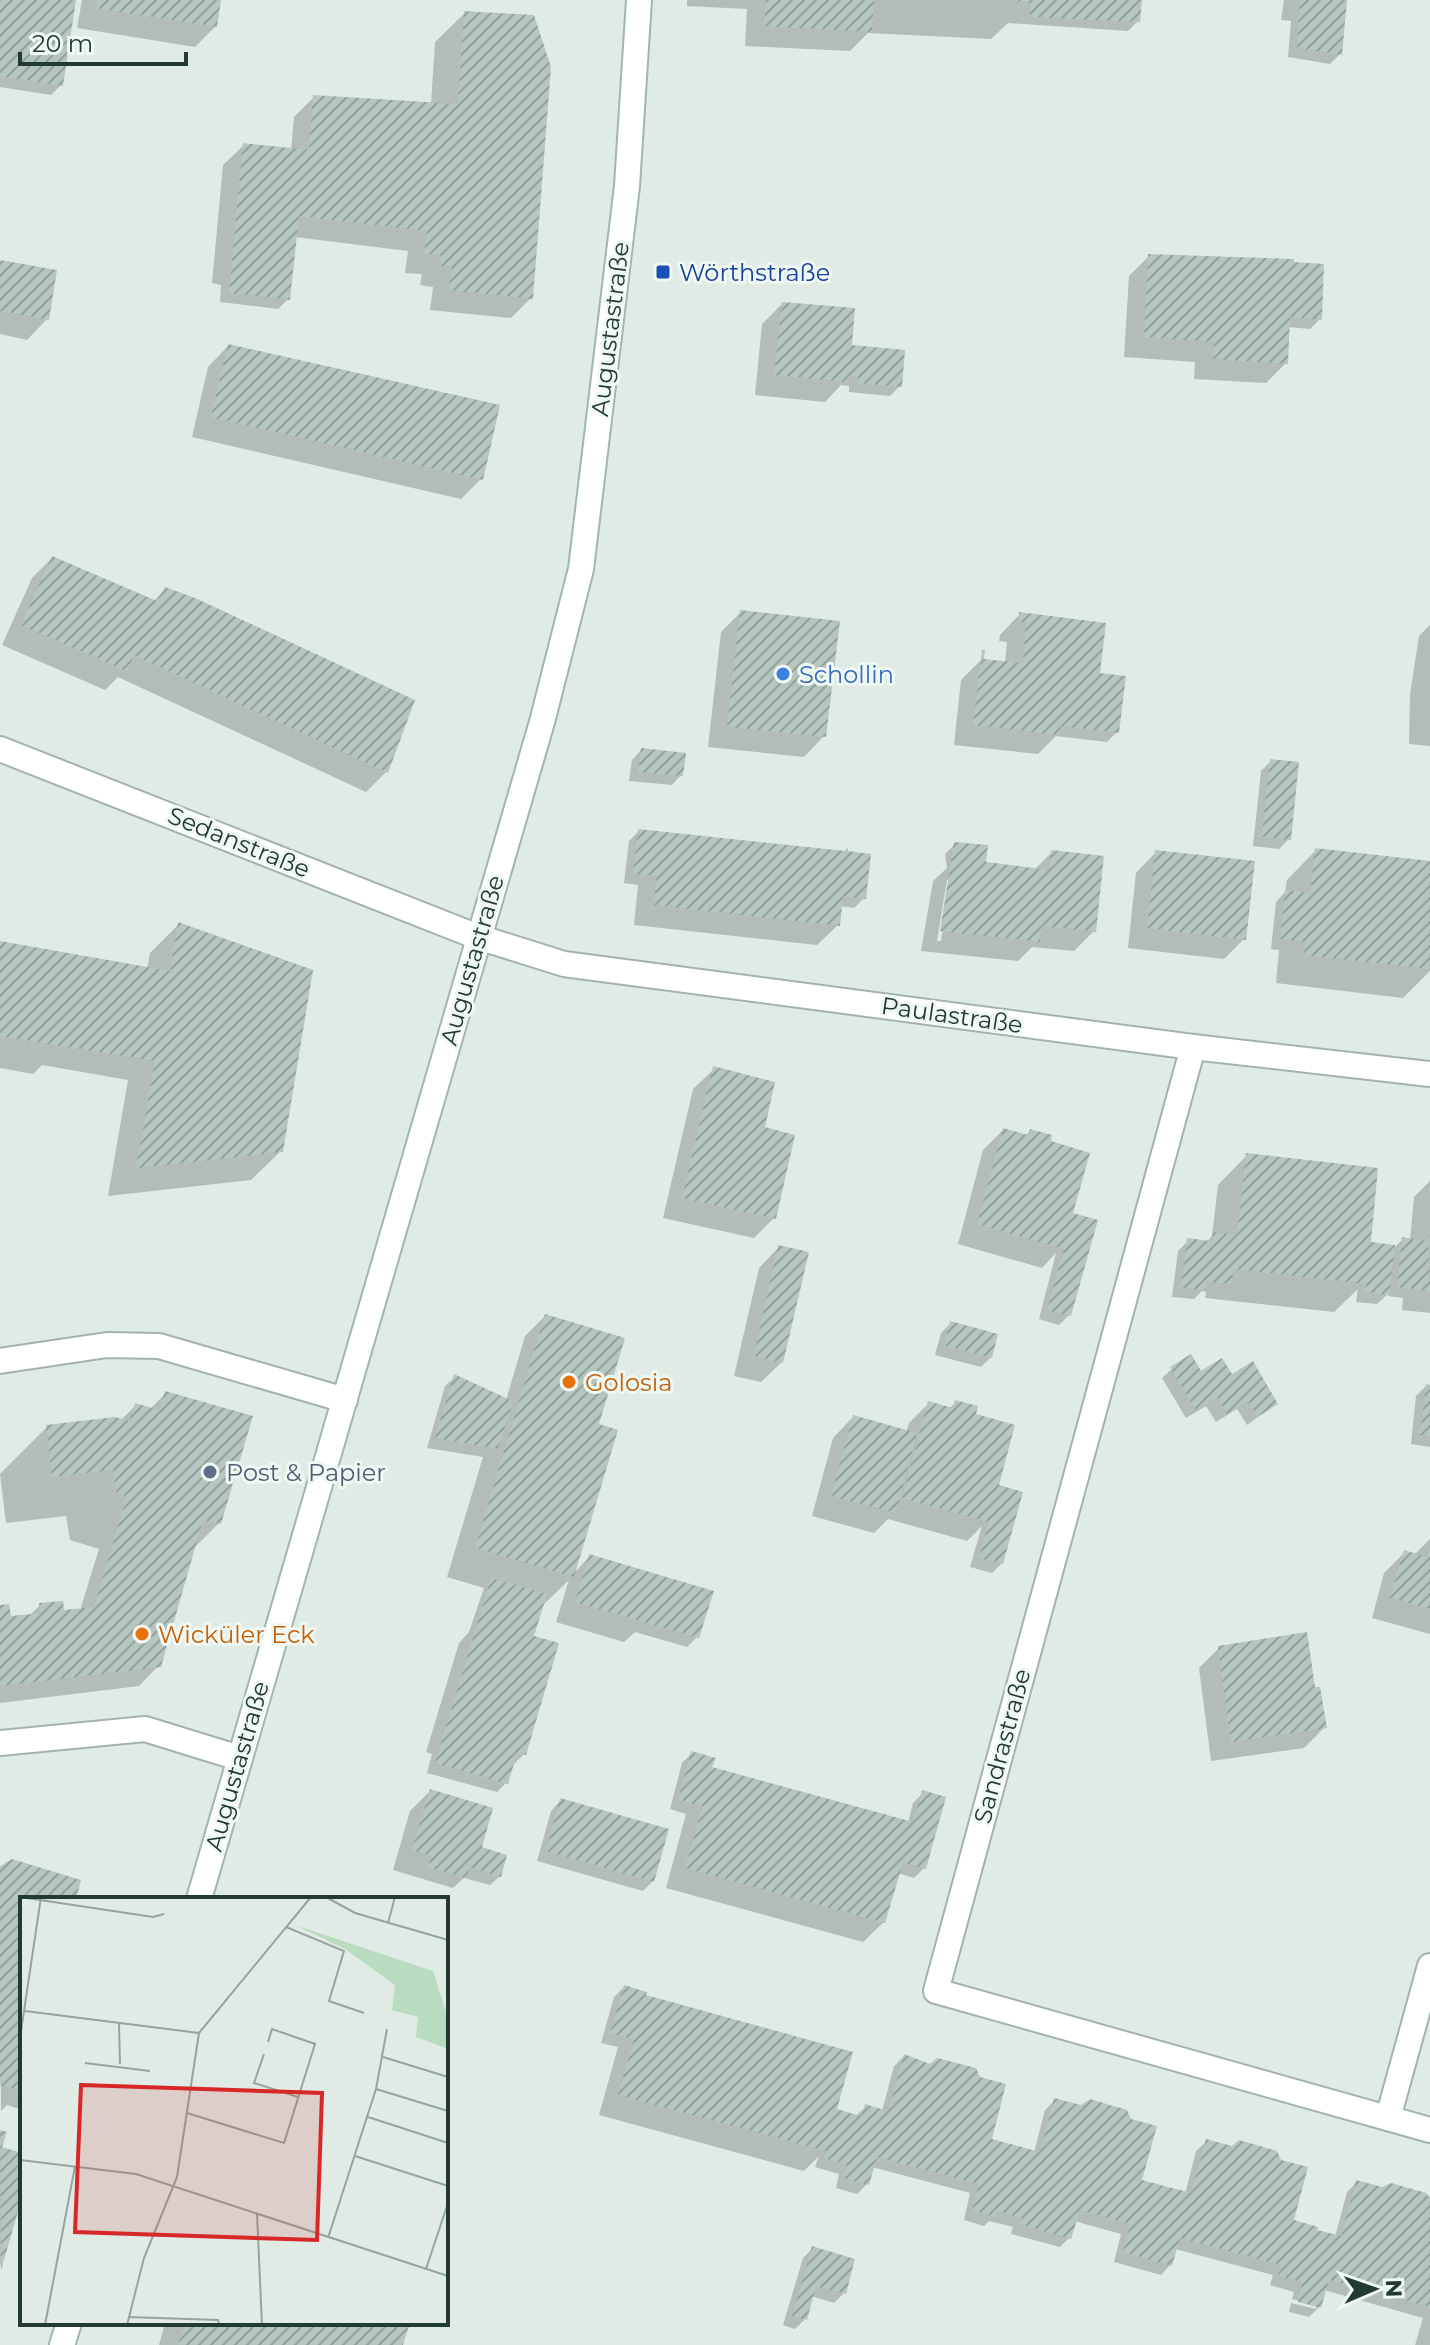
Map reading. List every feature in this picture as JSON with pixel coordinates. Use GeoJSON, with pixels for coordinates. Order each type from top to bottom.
{"type":"FeatureCollection","features":[{"type":"Feature","properties":{"kind":"street","name":"Augustastraße"},"geometry":{"type":"LineString","coordinates":[[200,1897],[542,722],[581,569],[627,186],[639,0]]}},
{"type":"Feature","properties":{"kind":"street","name":"Sedanstraße"},"geometry":{"type":"LineString","coordinates":[[0,749],[478,937]]}},
{"type":"Feature","properties":{"kind":"street","name":"Paulastraße"},"geometry":{"type":"LineString","coordinates":[[478,937],[564,964],[1193,1047],[1430,1074]]}},
{"type":"Feature","properties":{"kind":"street","name":"Sandrastraße"},"geometry":{"type":"LineString","coordinates":[[1193,1047],[936,1991],[1430,2130]]}},
{"type":"Feature","properties":{"kind":"street"},"geometry":{"type":"LineString","coordinates":[[0,1361],[107,1345],[159,1346],[345,1400]]}},
{"type":"Feature","properties":{"kind":"street"},"geometry":{"type":"LineString","coordinates":[[0,1743],[145,1729],[239,1758]]}},
{"type":"Feature","properties":{"kind":"street"},"geometry":{"type":"LineString","coordinates":[[1388,2118],[1430,1966]]}},
{"type":"Feature","properties":{"kind":"street"},"geometry":{"type":"LineString","coordinates":[[62,2345],[68,2325]]}},
{"type":"Feature","properties":{"kind":"building"},"geometry":{"type":"Polygon","coordinates":[[[0,0],[76,0],[63,86],[0,76],[0,0]]]}},
{"type":"Feature","properties":{"kind":"building"},"geometry":{"type":"Polygon","coordinates":[[[98,0],[221,0],[217,27],[96,8],[98,0]]]}},
{"type":"Feature","properties":{"kind":"building"},"geometry":{"type":"Polygon","coordinates":[[[766,0],[874,0],[872,32],[764,26],[766,0]]]}},
{"type":"Feature","properties":{"kind":"building"},"geometry":{"type":"Polygon","coordinates":[[[1010,0],[1142,0],[1140,22],[1030,17],[1030,3],[1010,0]]]}},
{"type":"Feature","properties":{"kind":"building"},"geometry":{"type":"Polygon","coordinates":[[[1300,0],[1347,0],[1342,55],[1297,48],[1300,0]]]}},
{"type":"Feature","properties":{"kind":"building"},"geometry":{"type":"Polygon","coordinates":[[[464,11],[534,15],[551,67],[533,299],[449,290],[452,267],[440,266],[441,255],[424,253],[427,231],[299,216],[290,300],[229,293],[243,143],[309,150],[313,95],[458,104],[464,11]]]}},
{"type":"Feature","properties":{"kind":"building"},"geometry":{"type":"Polygon","coordinates":[[[1148,254],[1294,259],[1294,262],[1324,264],[1322,320],[1290,317],[1288,364],[1213,359],[1214,342],[1144,337],[1148,254]]]}},
{"type":"Feature","properties":{"kind":"building"},"geometry":{"type":"Polygon","coordinates":[[[0,260],[57,270],[49,320],[0,311],[0,260]]]}},
{"type":"Feature","properties":{"kind":"building"},"geometry":{"type":"Polygon","coordinates":[[[782,302],[855,308],[852,345],[905,350],[902,387],[857,383],[858,377],[848,376],[847,382],[774,375],[782,302]]]}},
{"type":"Feature","properties":{"kind":"building"},"geometry":{"type":"Polygon","coordinates":[[[228,344],[500,405],[483,480],[211,417],[228,344]]]}},
{"type":"Feature","properties":{"kind":"building"},"geometry":{"type":"Polygon","coordinates":[[[52,556],[157,601],[165,587],[195,598],[415,700],[388,773],[134,655],[127,671],[21,625],[52,556]]]}},
{"type":"Feature","properties":{"kind":"building","name":"Schollin"},"geometry":{"type":"Polygon","coordinates":[[[740,610],[840,621],[826,737],[727,727],[740,610]]]}},
{"type":"Feature","properties":{"kind":"building"},"geometry":{"type":"Polygon","coordinates":[[[1019,612],[1106,623],[1100,673],[1126,676],[1119,733],[1061,726],[1060,735],[973,725],[982,650],[985,650],[984,659],[1023,663],[1026,622],[1019,622],[1019,612]]]}},
{"type":"Feature","properties":{"kind":"building"},"geometry":{"type":"Polygon","coordinates":[[[641,748],[686,753],[683,776],[638,772],[641,748]]]}},
{"type":"Feature","properties":{"kind":"building"},"geometry":{"type":"Polygon","coordinates":[[[1270,759],[1299,762],[1291,840],[1257,836],[1262,833],[1270,759]]]}},
{"type":"Feature","properties":{"kind":"building"},"geometry":{"type":"Polygon","coordinates":[[[638,829],[845,851],[848,847],[848,851],[871,854],[866,899],[843,896],[840,926],[654,905],[656,876],[633,874],[638,829]]]}},
{"type":"Feature","properties":{"kind":"building"},"geometry":{"type":"Polygon","coordinates":[[[954,842],[988,845],[986,862],[1049,870],[1051,850],[1104,856],[1096,932],[1042,926],[1040,942],[940,931],[954,842]]]}},
{"type":"Feature","properties":{"kind":"building"},"geometry":{"type":"Polygon","coordinates":[[[1315,848],[1430,861],[1430,969],[1304,955],[1305,942],[1280,939],[1285,890],[1310,893],[1315,848]]]}},
{"type":"Feature","properties":{"kind":"building"},"geometry":{"type":"Polygon","coordinates":[[[1155,850],[1255,861],[1246,940],[1147,928],[1155,850]]]}},
{"type":"Feature","properties":{"kind":"building"},"geometry":{"type":"Polygon","coordinates":[[[178,922],[313,970],[283,1152],[136,1168],[155,1061],[0,1036],[0,941],[170,971],[178,922]]]}},
{"type":"Feature","properties":{"kind":"building"},"geometry":{"type":"Polygon","coordinates":[[[713,1066],[775,1082],[765,1127],[795,1135],[776,1219],[682,1198],[713,1066]]]}},
{"type":"Feature","properties":{"kind":"building"},"geometry":{"type":"Polygon","coordinates":[[[1003,1128],[1028,1135],[1030,1129],[1052,1135],[1051,1141],[1090,1153],[1073,1213],[1098,1220],[1071,1316],[1047,1310],[1064,1249],[977,1224],[1003,1128]]]}},
{"type":"Feature","properties":{"kind":"building"},"geometry":{"type":"Polygon","coordinates":[[[1246,1153],[1378,1168],[1371,1242],[1395,1245],[1389,1295],[1365,1292],[1366,1284],[1234,1269],[1231,1284],[1206,1282],[1206,1290],[1181,1288],[1187,1238],[1211,1241],[1213,1232],[1237,1235],[1246,1153]]]}},
{"type":"Feature","properties":{"kind":"building"},"geometry":{"type":"Polygon","coordinates":[[[1428,1232],[1430,1291],[1397,1287],[1402,1237],[1427,1241],[1428,1232]]]}},
{"type":"Feature","properties":{"kind":"building"},"geometry":{"type":"Polygon","coordinates":[[[778,1245],[809,1252],[783,1363],[754,1356],[778,1245]]]}},
{"type":"Feature","properties":{"kind":"building"},"geometry":{"type":"Polygon","coordinates":[[[545,1314],[625,1338],[599,1424],[618,1430],[574,1577],[475,1548],[545,1314]]]}},
{"type":"Feature","properties":{"kind":"building"},"geometry":{"type":"Polygon","coordinates":[[[950,1321],[998,1334],[992,1358],[944,1345],[950,1321]]]}},
{"type":"Feature","properties":{"kind":"building"},"geometry":{"type":"Polygon","coordinates":[[[1191,1354],[1201,1371],[1222,1358],[1232,1374],[1253,1361],[1278,1404],[1257,1417],[1248,1401],[1227,1414],[1217,1397],[1196,1410],[1170,1367],[1191,1354]]]}},
{"type":"Feature","properties":{"kind":"building"},"geometry":{"type":"Polygon","coordinates":[[[454,1374],[513,1401],[498,1449],[435,1438],[454,1374]]]}},
{"type":"Feature","properties":{"kind":"building"},"geometry":{"type":"Polygon","coordinates":[[[1426,1384],[1430,1385],[1430,1436],[1420,1435],[1426,1384]]]}},
{"type":"Feature","properties":{"kind":"building"},"geometry":{"type":"Polygon","coordinates":[[[165,1391],[253,1416],[221,1524],[203,1520],[161,1667],[0,1686],[0,1605],[9,1604],[11,1616],[41,1613],[39,1603],[63,1601],[64,1610],[94,1607],[127,1496],[117,1493],[113,1470],[52,1477],[46,1425],[115,1417],[129,1421],[135,1403],[159,1410],[165,1391]]]}},
{"type":"Feature","properties":{"kind":"building"},"geometry":{"type":"Polygon","coordinates":[[[955,1400],[978,1406],[976,1414],[1015,1425],[999,1485],[1023,1492],[1003,1564],[979,1558],[989,1522],[902,1498],[928,1401],[953,1408],[955,1400]]]}},
{"type":"Feature","properties":{"kind":"building"},"geometry":{"type":"Polygon","coordinates":[[[853,1415],[917,1433],[896,1513],[831,1496],[853,1415]]]}},
{"type":"Feature","properties":{"kind":"building"},"geometry":{"type":"Polygon","coordinates":[[[1404,1550],[1427,1557],[1430,1550],[1430,1609],[1390,1598],[1404,1550]]]}},
{"type":"Feature","properties":{"kind":"building"},"geometry":{"type":"Polygon","coordinates":[[[589,1554],[714,1591],[699,1638],[575,1602],[589,1554]]]}},
{"type":"Feature","properties":{"kind":"building"},"geometry":{"type":"Polygon","coordinates":[[[491,1578],[547,1594],[534,1636],[559,1643],[526,1755],[517,1753],[508,1784],[435,1763],[491,1578]]]}},
{"type":"Feature","properties":{"kind":"building"},"geometry":{"type":"Polygon","coordinates":[[[1307,1632],[1315,1687],[1320,1687],[1327,1728],[1231,1742],[1218,1646],[1307,1632]]]}},
{"type":"Feature","properties":{"kind":"building"},"geometry":{"type":"Polygon","coordinates":[[[691,1751],[716,1758],[712,1767],[913,1822],[922,1790],[946,1797],[926,1869],[903,1863],[885,1923],[685,1868],[703,1806],[678,1800],[691,1751]]]}},
{"type":"Feature","properties":{"kind":"building"},"geometry":{"type":"Polygon","coordinates":[[[430,1789],[493,1808],[482,1847],[507,1855],[501,1877],[470,1867],[466,1878],[428,1867],[431,1856],[412,1850],[430,1789]]]}},
{"type":"Feature","properties":{"kind":"building"},"geometry":{"type":"Polygon","coordinates":[[[560,1798],[669,1829],[654,1882],[546,1851],[560,1798]]]}},
{"type":"Feature","properties":{"kind":"building"},"geometry":{"type":"Polygon","coordinates":[[[12,1859],[81,1880],[77,1897],[20,1897],[20,2090],[0,2085],[0,1866],[12,1859]]]}},
{"type":"Feature","properties":{"kind":"building"},"geometry":{"type":"Polygon","coordinates":[[[624,1985],[647,1992],[646,1995],[853,2052],[837,2109],[861,2116],[865,2104],[888,2111],[904,2054],[930,2064],[937,2058],[976,2068],[980,2077],[1006,2084],[992,2139],[1040,2152],[1054,2098],[1081,2105],[1090,2099],[1127,2110],[1131,2119],[1157,2126],[1142,2180],[1191,2193],[1206,2139],[1232,2146],[1239,2140],[1277,2151],[1281,2160],[1308,2167],[1294,2220],[1318,2227],[1317,2230],[1341,2236],[1356,2180],[1382,2187],[1391,2183],[1426,2193],[1430,2198],[1430,2307],[1329,2280],[1321,2308],[1298,2302],[1302,2282],[1278,2276],[1281,2265],[1180,2238],[1172,2266],[1123,2252],[1130,2224],[1080,2210],[1071,2239],[1020,2224],[1022,2218],[998,2211],[996,2217],[972,2210],[979,2184],[877,2157],[869,2185],[844,2178],[847,2164],[824,2158],[826,2151],[618,2095],[634,2039],[610,2033],[624,1985]]]}},
{"type":"Feature","properties":{"kind":"building"},"geometry":{"type":"Polygon","coordinates":[[[0,2130],[7,2132],[2,2147],[20,2152],[20,2205],[1,2270],[0,2130]]]}},
{"type":"Feature","properties":{"kind":"building"},"geometry":{"type":"Polygon","coordinates":[[[812,2246],[855,2259],[846,2294],[816,2286],[807,2320],[792,2316],[812,2246]]]}},
{"type":"Feature","properties":{"kind":"building"},"geometry":{"type":"Polygon","coordinates":[[[184,2325],[409,2325],[403,2345],[178,2345],[184,2325]]]}},
{"type":"Feature","properties":{"kind":"place","name":"Wörthstraße"},"geometry":{"type":"Point","coordinates":[663,272]}},
{"type":"Feature","properties":{"kind":"place","name":"Schollin"},"geometry":{"type":"Point","coordinates":[783,674]}},
{"type":"Feature","properties":{"kind":"place","name":"Golosia"},"geometry":{"type":"Point","coordinates":[569,1382]}},
{"type":"Feature","properties":{"kind":"place","name":"Post & Papier"},"geometry":{"type":"Point","coordinates":[210,1472]}},
{"type":"Feature","properties":{"kind":"place","name":"Wicküler Eck"},"geometry":{"type":"Point","coordinates":[142,1634]}}]}
